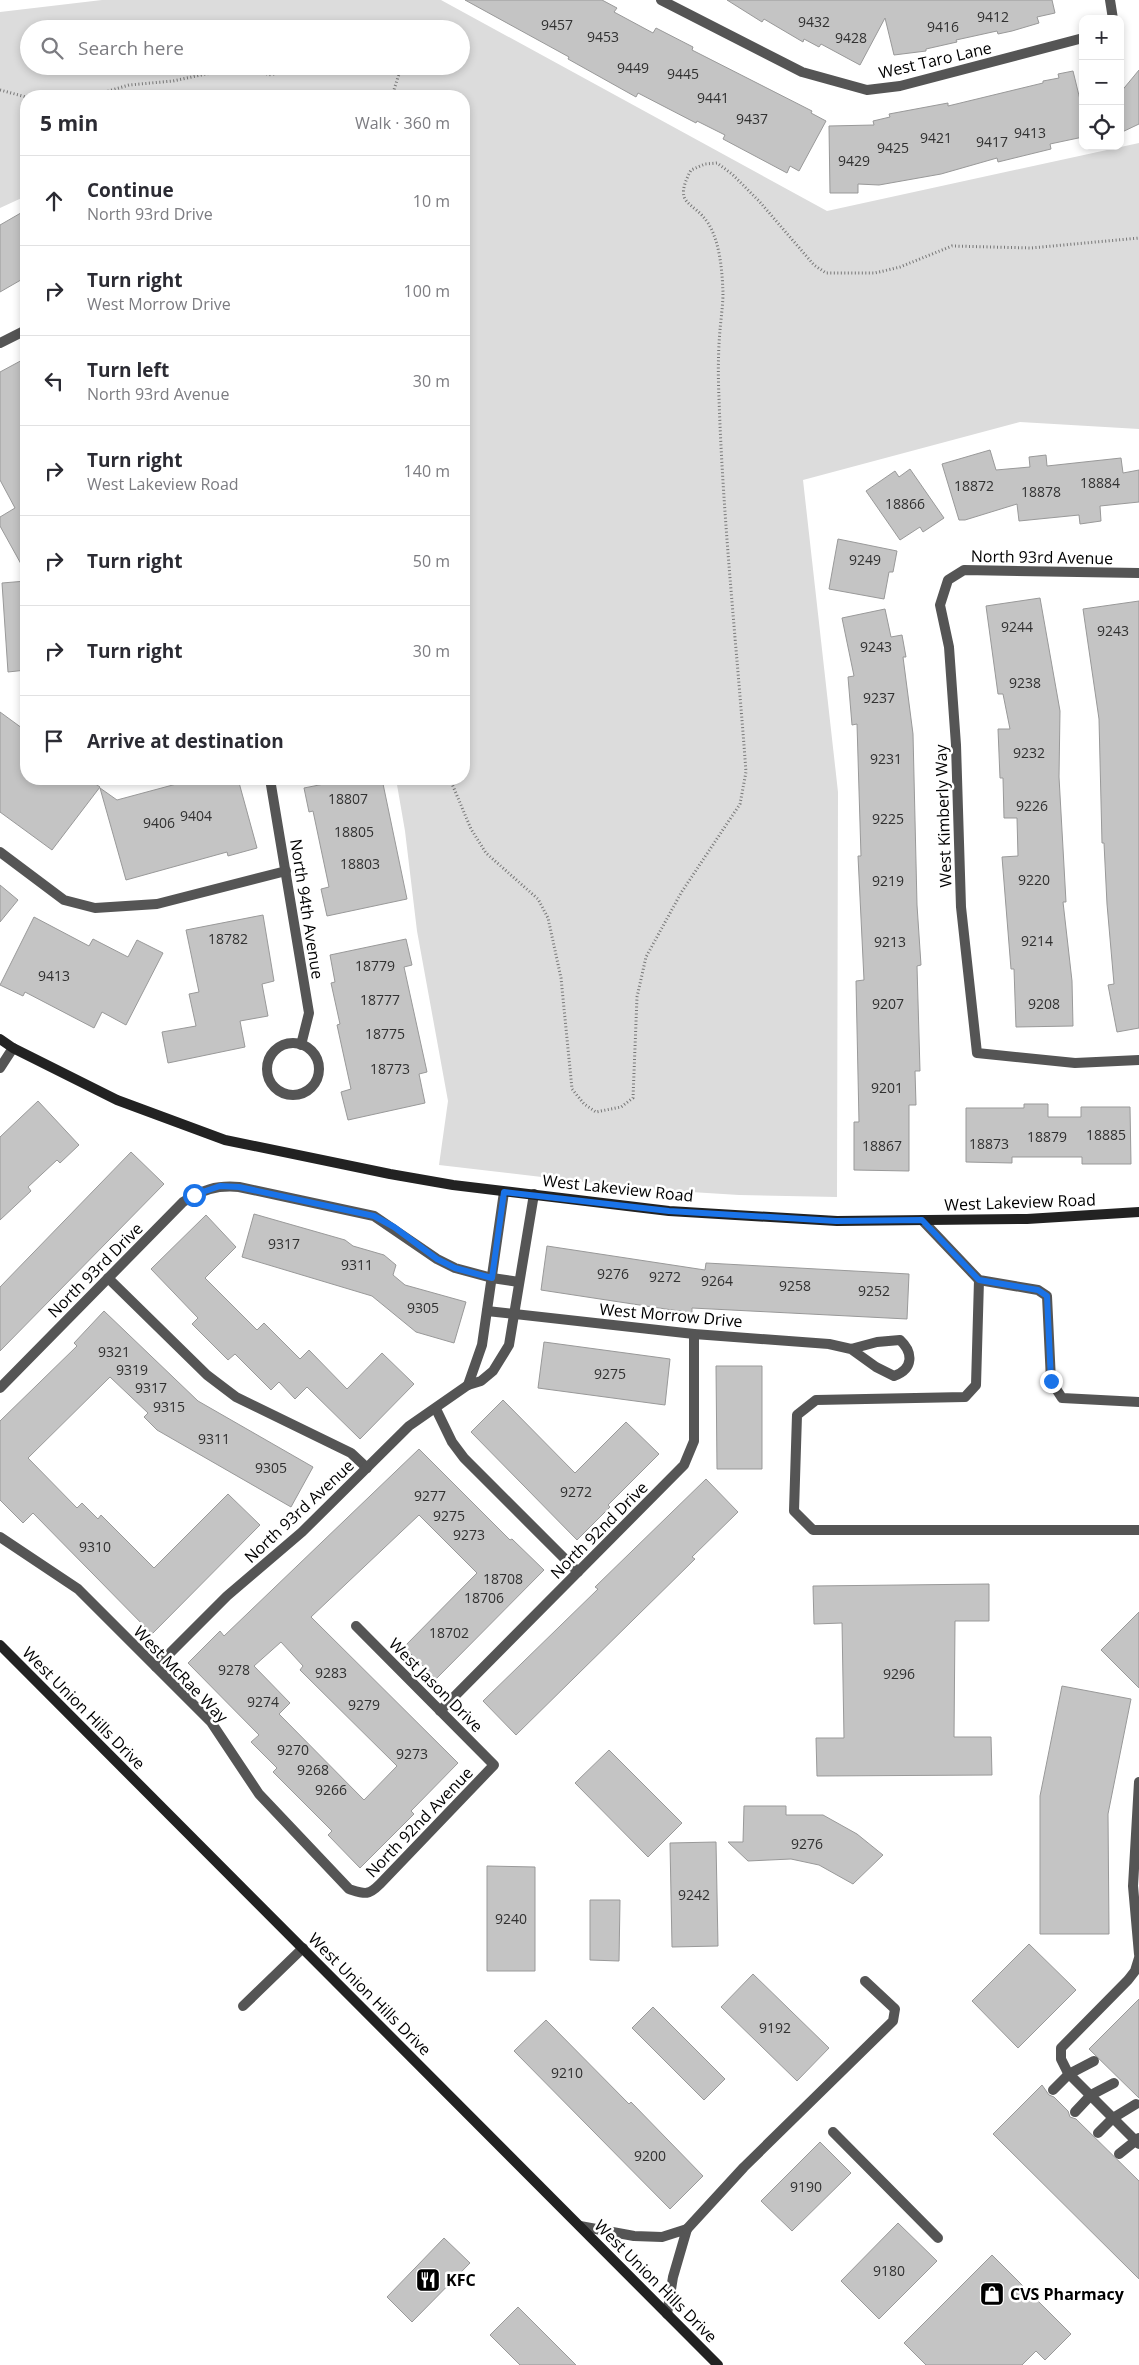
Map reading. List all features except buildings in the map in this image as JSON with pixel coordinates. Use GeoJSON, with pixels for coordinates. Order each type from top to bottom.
{"type":"FeatureCollection","features":[{"type":"Feature","properties":{"kind":"street","name":"West Taro Lane"},"geometry":{"type":"LineString","coordinates":[[660,0],[802,72],[867,90],[900,86],[1079,39]]}},
{"type":"Feature","properties":{"kind":"street"},"geometry":{"type":"LineString","coordinates":[[1110,0],[1112,15]]}},
{"type":"Feature","properties":{"kind":"street"},"geometry":{"type":"LineString","coordinates":[[0,342],[20,333]]}},
{"type":"Feature","properties":{"kind":"street","name":"North 93rd Avenue"},"geometry":{"type":"LineString","coordinates":[[948,580],[964,570],[1139,573]]}},
{"type":"Feature","properties":{"kind":"street","name":"West Kimberly Way"},"geometry":{"type":"LineString","coordinates":[[948,580],[940,605],[949,648],[956,744],[961,907],[977,1053],[1075,1063],[1139,1060]]}},
{"type":"Feature","properties":{"kind":"street","name":"North 94th Avenue"},"geometry":{"type":"LineString","coordinates":[[271,785],[309,1013],[301,1044]]}},
{"type":"Feature","properties":{"kind":"street"},"geometry":{"type":"LineString","coordinates":[[0,852],[64,900],[95,908],[157,904],[286,871]]}},
{"type":"Feature","properties":{"kind":"street","name":"West Lakeview Road"},"geometry":{"type":"LineString","coordinates":[[0,1039],[13,1048],[117,1100],[225,1140],[390,1174],[504,1192],[669,1211],[836,1221],[1027,1219],[1139,1212]]}},
{"type":"Feature","properties":{"kind":"street"},"geometry":{"type":"LineString","coordinates":[[301,1044],[309,1049],[318,1063],[317,1079],[306,1092],[290,1096],[274,1088],[267,1073],[270,1056],[284,1045],[301,1044]]}},
{"type":"Feature","properties":{"kind":"street"},"geometry":{"type":"LineString","coordinates":[[0,1068],[13,1048]]}},
{"type":"Feature","properties":{"kind":"street","name":"North 93rd Drive"},"geometry":{"type":"LineString","coordinates":[[0,1388],[183,1202],[206,1189],[220,1186],[239,1187],[374,1216],[437,1259],[455,1268],[492,1278]]}},
{"type":"Feature","properties":{"kind":"street"},"geometry":{"type":"LineString","coordinates":[[468,1385],[482,1345],[504,1192]]}},
{"type":"Feature","properties":{"kind":"street","name":"North 93rd Avenue"},"geometry":{"type":"LineString","coordinates":[[156,1667],[227,1596],[302,1532],[410,1426],[468,1385],[481,1381],[493,1371],[503,1358],[509,1345],[534,1194]]}},
{"type":"Feature","properties":{"kind":"street"},"geometry":{"type":"LineString","coordinates":[[922,1220],[979,1280],[1038,1290],[1047,1296],[1051,1381],[1062,1398],[1139,1402]]}},
{"type":"Feature","properties":{"kind":"street"},"geometry":{"type":"LineString","coordinates":[[108,1278],[214,1380],[236,1397],[350,1453],[367,1468]]}},
{"type":"Feature","properties":{"kind":"street"},"geometry":{"type":"LineString","coordinates":[[492,1278],[519,1282]]}},
{"type":"Feature","properties":{"kind":"street"},"geometry":{"type":"LineString","coordinates":[[979,1280],[976,1385],[965,1397],[816,1400],[797,1415],[794,1511],[813,1530],[1139,1530]]}},
{"type":"Feature","properties":{"kind":"street","name":"West Morrow Drive"},"geometry":{"type":"LineString","coordinates":[[487,1311],[694,1334],[829,1344],[851,1349],[876,1367],[894,1376],[901,1374],[908,1365],[911,1356],[908,1347],[900,1340],[877,1342],[851,1349]]}},
{"type":"Feature","properties":{"kind":"street","name":"North 92nd Drive"},"geometry":{"type":"LineString","coordinates":[[440,1710],[684,1465],[694,1440],[694,1334]]}},
{"type":"Feature","properties":{"kind":"street"},"geometry":{"type":"LineString","coordinates":[[436,1408],[452,1442],[464,1458],[578,1572]]}},
{"type":"Feature","properties":{"kind":"street","name":"West McRae Way"},"geometry":{"type":"LineString","coordinates":[[0,1537],[78,1589],[211,1722],[259,1794],[349,1889],[362,1893]]}},
{"type":"Feature","properties":{"kind":"street","name":"West Jason Drive"},"geometry":{"type":"LineString","coordinates":[[356,1626],[494,1765]]}},
{"type":"Feature","properties":{"kind":"street","name":"West Union Hills Drive"},"geometry":{"type":"LineString","coordinates":[[0,1645],[718,2365]]}},
{"type":"Feature","properties":{"kind":"street","name":"North 92nd Avenue"},"geometry":{"type":"LineString","coordinates":[[362,1893],[371,1893],[494,1765]]}},
{"type":"Feature","properties":{"kind":"street"},"geometry":{"type":"LineString","coordinates":[[1119,2154],[1138,2141],[1069,2074],[1061,2059],[1061,2048],[1135,1971],[1139,1956],[1133,1886],[1139,1782]]}},
{"type":"Feature","properties":{"kind":"street"},"geometry":{"type":"LineString","coordinates":[[243,2006],[303,1948]]}},
{"type":"Feature","properties":{"kind":"street"},"geometry":{"type":"LineString","coordinates":[[667,2314],[673,2277],[687,2229],[744,2167],[893,2021],[895,2009],[865,1980]]}},
{"type":"Feature","properties":{"kind":"street"},"geometry":{"type":"LineString","coordinates":[[1053,2090],[1069,2074],[1094,2061]]}},
{"type":"Feature","properties":{"kind":"street"},"geometry":{"type":"LineString","coordinates":[[1075,2112],[1091,2096],[1114,2083]]}},
{"type":"Feature","properties":{"kind":"street"},"geometry":{"type":"LineString","coordinates":[[1098,2133],[1113,2118],[1136,2104]]}},
{"type":"Feature","properties":{"kind":"street"},"geometry":{"type":"LineString","coordinates":[[833,2132],[938,2238]]}},
{"type":"Feature","properties":{"kind":"street"},"geometry":{"type":"LineString","coordinates":[[580,2226],[634,2236],[662,2237],[687,2229]]}},
{"type":"Feature","properties":{"kind":"path"},"geometry":{"type":"LineString","coordinates":[[112,90],[129,85],[174,81],[205,75]]}},
{"type":"Feature","properties":{"kind":"path"},"geometry":{"type":"LineString","coordinates":[[394,90],[399,75]]}},
{"type":"Feature","properties":{"kind":"path"},"geometry":{"type":"LineString","coordinates":[[0,90],[20,95]]}},
{"type":"Feature","properties":{"kind":"path"},"geometry":{"type":"LineString","coordinates":[[453,785],[471,829],[486,853],[538,899],[548,918],[561,978],[572,1089],[584,1104],[596,1112],[621,1107],[633,1098],[637,997],[646,957],[681,893],[740,804],[746,772],[721,440],[718,356],[723,295],[721,270],[717,246],[708,222],[687,204],[684,196],[684,182],[691,170],[705,164],[716,164],[732,174],[765,207],[814,265],[826,273],[875,273],[900,267],[952,246],[1031,248],[1139,238]]}},
{"type":"Feature","properties":{"kind":"shaded area"},"geometry":{"type":"Polygon","coordinates":[[[102,0],[441,0],[827,211],[1107,150],[1124,150],[1124,146],[1139,143],[1139,429],[1020,422],[803,480],[838,792],[837,1197],[739,1195],[643,1189],[439,1165],[448,1101],[417,931],[405,831],[397,785],[470,785],[470,90],[20,90],[20,199],[0,208],[0,12],[102,0]]]}},
{"type":"Feature","properties":{"kind":"place","name":"KFC"},"geometry":{"type":"Point","coordinates":[428,2280]}},
{"type":"Feature","properties":{"kind":"place","name":"CVS Pharmacy"},"geometry":{"type":"Point","coordinates":[992,2294]}},
{"type":"Feature","properties":{"kind":"route"},"geometry":{"type":"LineString","coordinates":[[194,1195],[206,1189],[220,1186],[239,1187],[374,1216],[394,1227],[437,1259],[455,1268],[492,1278],[504,1192],[669,1211],[836,1221],[922,1220],[979,1280],[1038,1290],[1047,1296],[1051,1381]]}}]}
